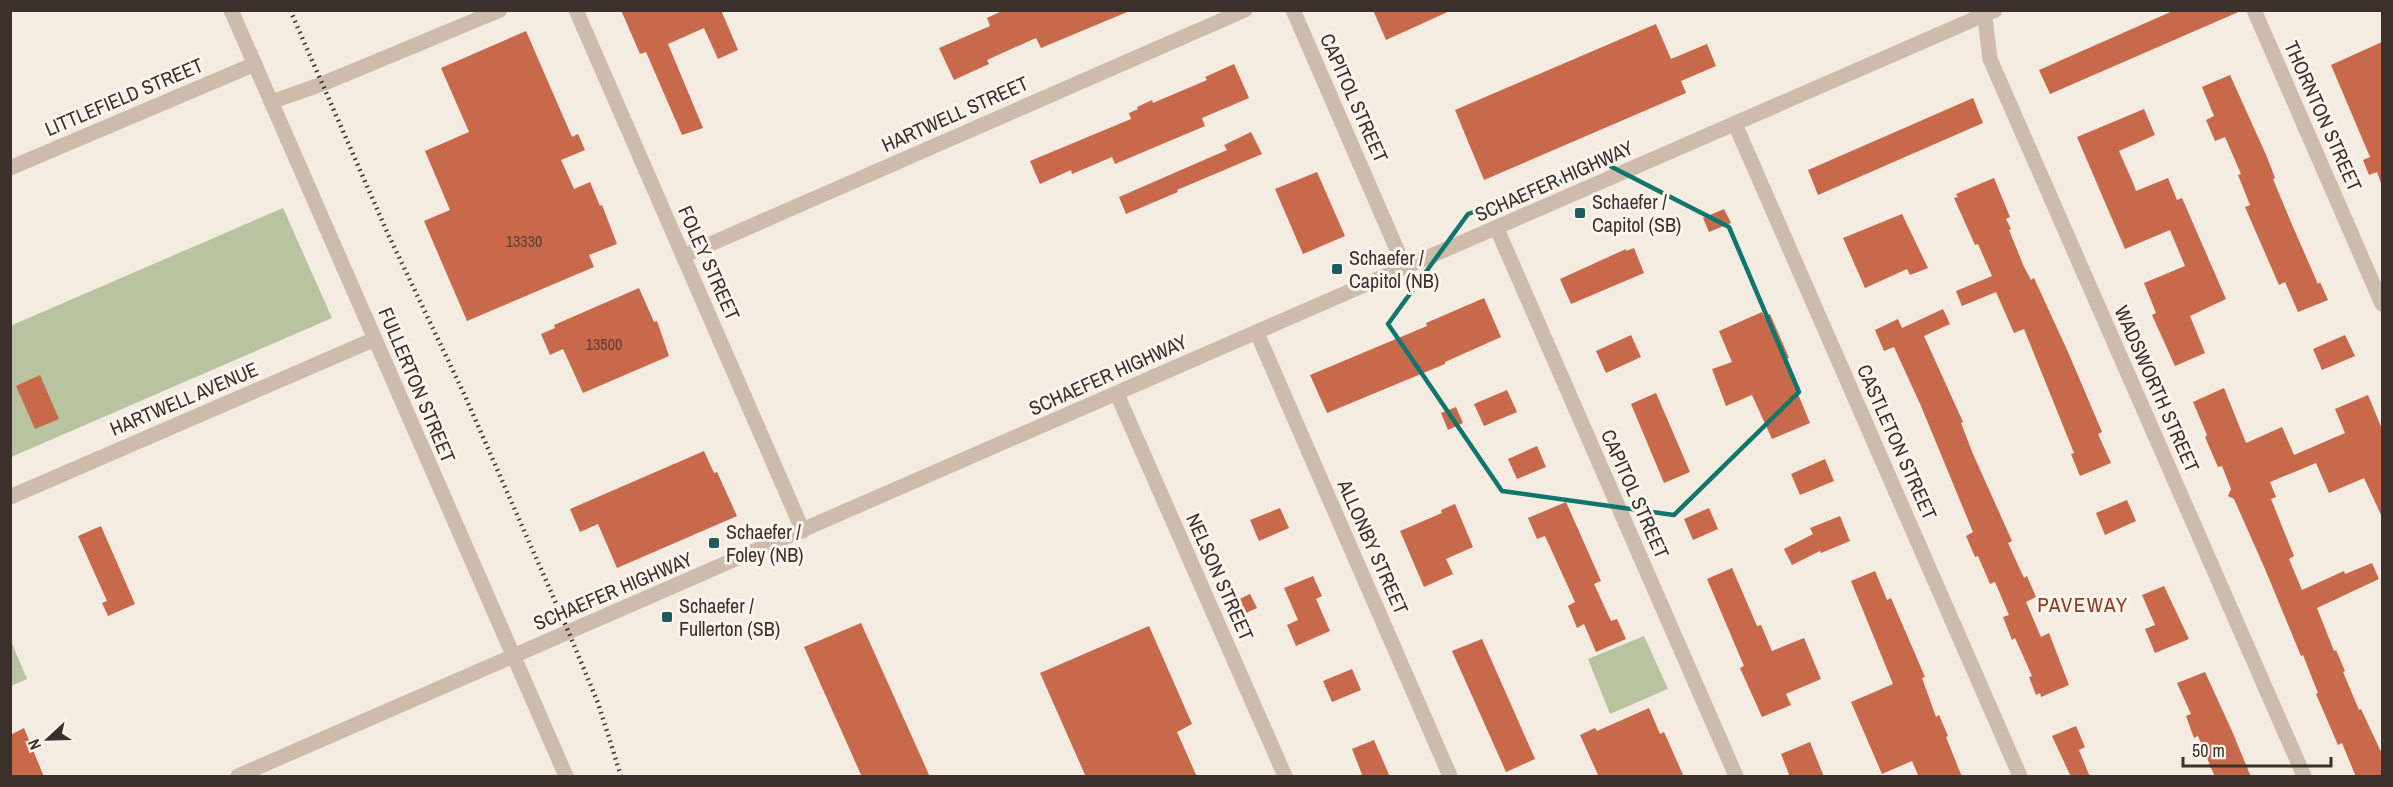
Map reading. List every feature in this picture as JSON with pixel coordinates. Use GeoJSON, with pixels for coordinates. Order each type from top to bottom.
{"type":"FeatureCollection","features":[{"type":"Feature","properties":{"kind":"street","name":"FULLERTON STREET"},"geometry":{"type":"LineString","coordinates":[[231,10],[566,777]]}},
{"type":"Feature","properties":{"kind":"street"},"geometry":{"type":"LineString","coordinates":[[271,102],[322,84],[500,10]]}},
{"type":"Feature","properties":{"kind":"street","name":"FOLEY STREET"},"geometry":{"type":"LineString","coordinates":[[576,10],[803,531]]}},
{"type":"Feature","properties":{"kind":"street","name":"HARTWELL STREET"},"geometry":{"type":"LineString","coordinates":[[683,256],[1245,10]]}},
{"type":"Feature","properties":{"kind":"street","name":"CAPITOL STREET"},"geometry":{"type":"LineString","coordinates":[[1293,10],[1406,268]]}},
{"type":"Feature","properties":{"kind":"street","name":"THORNTON STREET"},"geometry":{"type":"LineString","coordinates":[[2254,10],[2382,304]]}},
{"type":"Feature","properties":{"kind":"street","name":"SCHAEFER HIGHWAY"},"geometry":{"type":"LineString","coordinates":[[238,777],[1497,229],[1988,12]]}},
{"type":"Feature","properties":{"kind":"street","name":"WADSWORTH STREET"},"geometry":{"type":"LineString","coordinates":[[1988,12],[1990,59],[2304,777]]}},
{"type":"Feature","properties":{"kind":"street","name":"LITTLEFIELD STREET"},"geometry":{"type":"LineString","coordinates":[[10,168],[255,64]]}},
{"type":"Feature","properties":{"kind":"street","name":"CASTLETON STREET"},"geometry":{"type":"LineString","coordinates":[[1735,124],[2020,777]]}},
{"type":"Feature","properties":{"kind":"street","name":"CAPITOL STREET"},"geometry":{"type":"LineString","coordinates":[[1497,229],[1736,777]]}},
{"type":"Feature","properties":{"kind":"street","name":"ALLONBY STREET"},"geometry":{"type":"LineString","coordinates":[[1257,333],[1450,777]]}},
{"type":"Feature","properties":{"kind":"street","name":"HARTWELL AVENUE"},"geometry":{"type":"LineString","coordinates":[[10,497],[375,339]]}},
{"type":"Feature","properties":{"kind":"street","name":"NELSON STREET"},"geometry":{"type":"LineString","coordinates":[[1117,394],[1285,777]]}},
{"type":"Feature","properties":{"kind":"highlighted area"},"geometry":{"type":"Polygon","coordinates":[[[1608,165],[1729,227],[1799,392],[1674,515],[1502,491],[1388,324],[1468,214],[1608,165]]]}},
{"type":"Feature","properties":{"kind":"green space"},"geometry":{"type":"Polygon","coordinates":[[[283,208],[332,318],[11,457],[10,326],[283,208]]]}},
{"type":"Feature","properties":{"kind":"green space"},"geometry":{"type":"Polygon","coordinates":[[[1644,636],[1668,689],[1610,714],[1588,659],[1644,636]]]}},
{"type":"Feature","properties":{"kind":"green space"},"geometry":{"type":"Polygon","coordinates":[[[11,641],[27,679],[10,686],[11,641]]]}},
{"type":"Feature","properties":{"kind":"building"},"geometry":{"type":"Polygon","coordinates":[[[621,10],[721,10],[738,50],[718,59],[704,28],[668,44],[703,128],[682,135],[646,52],[640,54],[621,10]]]}},
{"type":"Feature","properties":{"kind":"building"},"geometry":{"type":"Polygon","coordinates":[[[1004,10],[1132,10],[1041,48],[1036,38],[987,60],[989,64],[954,80],[939,48],[990,26],[987,18],[1004,10]]]}},
{"type":"Feature","properties":{"kind":"building"},"geometry":{"type":"Polygon","coordinates":[[[1373,10],[1452,10],[1386,40],[1373,10]]]}},
{"type":"Feature","properties":{"kind":"building"},"geometry":{"type":"Polygon","coordinates":[[[2175,10],[2243,10],[2050,94],[2039,70],[2175,10]]]}},
{"type":"Feature","properties":{"kind":"building"},"geometry":{"type":"Polygon","coordinates":[[[1656,24],[1671,59],[1707,44],[1716,66],[1681,81],[1686,93],[1484,180],[1455,110],[1656,24]]]}},
{"type":"Feature","properties":{"kind":"building"},"geometry":{"type":"Polygon","coordinates":[[[526,31],[572,137],[578,134],[585,150],[561,160],[574,189],[590,182],[600,206],[602,205],[617,244],[589,255],[594,267],[467,321],[424,221],[450,210],[425,151],[469,132],[441,68],[526,31]]]}},
{"type":"Feature","properties":{"kind":"building"},"geometry":{"type":"Polygon","coordinates":[[[2382,42],[2382,186],[2377,172],[2369,175],[2363,160],[2370,157],[2331,65],[2382,42]]]}},
{"type":"Feature","properties":{"kind":"building"},"geometry":{"type":"Polygon","coordinates":[[[1234,64],[1249,98],[1202,118],[1205,126],[1115,164],[1112,157],[1072,174],[1071,170],[1040,184],[1030,161],[1131,119],[1129,113],[1138,109],[1137,107],[1152,100],[1153,103],[1207,80],[1205,77],[1234,64]]]}},
{"type":"Feature","properties":{"kind":"building"},"geometry":{"type":"Polygon","coordinates":[[[2230,75],[2267,157],[2275,178],[2273,179],[2293,227],[2318,284],[2320,282],[2328,300],[2298,312],[2285,282],[2279,285],[2245,207],[2250,205],[2238,175],[2241,174],[2225,137],[2215,141],[2206,120],[2214,116],[2202,87],[2230,75]]]}},
{"type":"Feature","properties":{"kind":"building"},"geometry":{"type":"Polygon","coordinates":[[[1973,98],[1983,123],[1818,195],[1808,170],[1973,98]]]}},
{"type":"Feature","properties":{"kind":"building"},"geometry":{"type":"Polygon","coordinates":[[[2144,109],[2155,135],[2119,151],[2136,191],[2168,178],[2177,200],[2182,198],[2226,299],[2190,316],[2205,353],[2175,366],[2152,315],[2156,313],[2144,283],[2185,266],[2170,230],[2125,249],[2077,137],[2144,109]]]}},
{"type":"Feature","properties":{"kind":"building"},"geometry":{"type":"Polygon","coordinates":[[[1251,132],[1262,154],[1126,214],[1119,197],[1227,150],[1224,145],[1251,132]]]}},
{"type":"Feature","properties":{"kind":"building"},"geometry":{"type":"Polygon","coordinates":[[[1317,172],[1345,236],[1303,254],[1275,189],[1317,172]]]}},
{"type":"Feature","properties":{"kind":"building"},"geometry":{"type":"Polygon","coordinates":[[[1994,178],[2010,217],[2006,219],[2011,229],[2009,230],[2024,267],[2031,280],[2034,278],[2068,352],[2102,432],[2098,434],[2111,463],[2080,476],[2071,454],[2074,453],[2024,329],[2014,333],[1996,292],[1962,306],[1956,291],[1992,276],[1954,198],[1958,197],[1956,194],[1994,178]]]}},
{"type":"Feature","properties":{"kind":"building"},"geometry":{"type":"Polygon","coordinates":[[[1724,209],[1731,223],[1709,232],[1703,218],[1724,209]]]}},
{"type":"Feature","properties":{"kind":"building"},"geometry":{"type":"Polygon","coordinates":[[[1902,214],[1928,268],[1910,275],[1907,269],[1865,288],[1843,238],[1902,214]]]}},
{"type":"Feature","properties":{"kind":"building"},"geometry":{"type":"Polygon","coordinates":[[[1634,248],[1644,273],[1571,304],[1560,279],[1626,249],[1626,251],[1634,248]]]}},
{"type":"Feature","properties":{"kind":"building"},"geometry":{"type":"Polygon","coordinates":[[[639,288],[654,322],[657,321],[669,356],[583,393],[563,349],[550,355],[541,334],[555,328],[554,325],[639,288]]]}},
{"type":"Feature","properties":{"kind":"building"},"geometry":{"type":"Polygon","coordinates":[[[1484,298],[1501,337],[1445,362],[1445,364],[1327,413],[1310,375],[1427,326],[1426,323],[1484,298]]]}},
{"type":"Feature","properties":{"kind":"building"},"geometry":{"type":"Polygon","coordinates":[[[1943,309],[1950,324],[1924,336],[1963,422],[1961,423],[1973,454],[2012,541],[2008,543],[2024,578],[2027,576],[2036,597],[2026,602],[2041,637],[2049,633],[2069,685],[2041,697],[2040,693],[2036,695],[2029,677],[2032,676],[2015,638],[2012,640],[2003,617],[2009,615],[1995,582],[1990,584],[1966,536],[1973,532],[1921,406],[1894,347],[1884,351],[1875,330],[1898,319],[1902,328],[1943,309]]]}},
{"type":"Feature","properties":{"kind":"building"},"geometry":{"type":"Polygon","coordinates":[[[1762,312],[1764,316],[1770,314],[1789,358],[1784,360],[1810,423],[1772,439],[1752,395],[1726,406],[1712,369],[1732,362],[1719,331],[1762,312]]]}},
{"type":"Feature","properties":{"kind":"building"},"geometry":{"type":"Polygon","coordinates":[[[1631,335],[1641,357],[1606,373],[1596,351],[1631,335]]]}},
{"type":"Feature","properties":{"kind":"building"},"geometry":{"type":"Polygon","coordinates":[[[2345,335],[2355,356],[2322,370],[2313,349],[2345,335]]]}},
{"type":"Feature","properties":{"kind":"building"},"geometry":{"type":"Polygon","coordinates":[[[40,375],[59,419],[35,429],[16,386],[40,375]]]}},
{"type":"Feature","properties":{"kind":"building"},"geometry":{"type":"Polygon","coordinates":[[[2224,388],[2246,443],[2282,427],[2294,455],[2345,433],[2335,409],[2368,395],[2382,429],[2382,517],[2364,478],[2329,493],[2316,463],[2270,482],[2276,497],[2271,499],[2294,556],[2289,559],[2302,590],[2344,571],[2345,574],[2372,563],[2379,579],[2317,608],[2334,651],[2336,650],[2345,671],[2343,672],[2359,710],[2361,709],[2382,754],[2382,777],[2356,777],[2342,743],[2338,745],[2316,694],[2318,693],[2303,655],[2301,656],[2234,499],[2228,496],[2231,489],[2222,466],[2218,467],[2193,402],[2224,388]]]}},
{"type":"Feature","properties":{"kind":"building"},"geometry":{"type":"Polygon","coordinates":[[[1507,390],[1517,412],[1484,426],[1474,404],[1507,390]]]}},
{"type":"Feature","properties":{"kind":"building"},"geometry":{"type":"Polygon","coordinates":[[[1656,393],[1690,472],[1664,483],[1631,404],[1656,393]]]}},
{"type":"Feature","properties":{"kind":"building"},"geometry":{"type":"Polygon","coordinates":[[[1456,407],[1463,423],[1448,430],[1441,413],[1456,407]]]}},
{"type":"Feature","properties":{"kind":"building"},"geometry":{"type":"Polygon","coordinates":[[[1537,446],[1546,467],[1517,479],[1508,459],[1537,446]]]}},
{"type":"Feature","properties":{"kind":"building"},"geometry":{"type":"Polygon","coordinates":[[[704,451],[714,473],[717,472],[737,516],[617,568],[598,524],[580,532],[570,509],[704,451]]]}},
{"type":"Feature","properties":{"kind":"building"},"geometry":{"type":"Polygon","coordinates":[[[1825,459],[1834,481],[1800,495],[1791,474],[1825,459]]]}},
{"type":"Feature","properties":{"kind":"building"},"geometry":{"type":"Polygon","coordinates":[[[2127,500],[2136,521],[2105,535],[2096,513],[2127,500]]]}},
{"type":"Feature","properties":{"kind":"building"},"geometry":{"type":"Polygon","coordinates":[[[1566,502],[1601,581],[1594,584],[1611,621],[1617,619],[1626,639],[1596,652],[1584,624],[1577,628],[1568,606],[1575,602],[1545,536],[1537,539],[1528,518],[1566,502]]]}},
{"type":"Feature","properties":{"kind":"building"},"geometry":{"type":"Polygon","coordinates":[[[1455,504],[1473,547],[1446,559],[1453,574],[1424,587],[1400,531],[1442,513],[1441,510],[1455,504]]]}},
{"type":"Feature","properties":{"kind":"building"},"geometry":{"type":"Polygon","coordinates":[[[1280,508],[1289,528],[1259,541],[1250,520],[1280,508]]]}},
{"type":"Feature","properties":{"kind":"building"},"geometry":{"type":"Polygon","coordinates":[[[1709,508],[1718,529],[1693,540],[1684,519],[1709,508]]]}},
{"type":"Feature","properties":{"kind":"building"},"geometry":{"type":"Polygon","coordinates":[[[1840,516],[1850,541],[1821,553],[1820,551],[1792,565],[1784,549],[1813,534],[1810,528],[1840,516]]]}},
{"type":"Feature","properties":{"kind":"building"},"geometry":{"type":"Polygon","coordinates":[[[101,526],[135,604],[108,616],[102,603],[107,601],[78,536],[101,526]]]}},
{"type":"Feature","properties":{"kind":"building"},"geometry":{"type":"Polygon","coordinates":[[[1732,568],[1757,626],[1761,625],[1772,651],[1804,638],[1821,679],[1786,694],[1791,705],[1762,717],[1740,668],[1744,666],[1707,579],[1732,568]]]}},
{"type":"Feature","properties":{"kind":"building"},"geometry":{"type":"Polygon","coordinates":[[[1875,571],[1887,600],[1891,598],[1925,677],[1922,678],[1936,717],[1939,715],[1962,777],[1919,777],[1912,761],[1882,774],[1851,702],[1893,684],[1851,581],[1875,571]]]}},
{"type":"Feature","properties":{"kind":"building"},"geometry":{"type":"Polygon","coordinates":[[[1313,576],[1322,596],[1316,599],[1330,631],[1296,646],[1287,625],[1298,620],[1284,588],[1313,576]]]}},
{"type":"Feature","properties":{"kind":"building"},"geometry":{"type":"Polygon","coordinates":[[[2164,586],[2189,639],[2155,653],[2145,629],[2155,625],[2142,595],[2164,586]]]}},
{"type":"Feature","properties":{"kind":"building"},"geometry":{"type":"Polygon","coordinates":[[[1250,594],[1257,608],[1239,616],[1233,602],[1250,594]]]}},
{"type":"Feature","properties":{"kind":"building"},"geometry":{"type":"Polygon","coordinates":[[[861,623],[930,777],[862,777],[804,647],[861,623]]]}},
{"type":"Feature","properties":{"kind":"building"},"geometry":{"type":"Polygon","coordinates":[[[1149,626],[1192,724],[1177,732],[1197,777],[1086,777],[1040,673],[1149,626]]]}},
{"type":"Feature","properties":{"kind":"building"},"geometry":{"type":"Polygon","coordinates":[[[1482,639],[1535,759],[1506,772],[1452,651],[1482,639]]]}},
{"type":"Feature","properties":{"kind":"building"},"geometry":{"type":"Polygon","coordinates":[[[1352,669],[1361,690],[1332,702],[1323,681],[1352,669]]]}},
{"type":"Feature","properties":{"kind":"building"},"geometry":{"type":"Polygon","coordinates":[[[2205,672],[2251,777],[2215,777],[2198,736],[2194,738],[2186,716],[2191,714],[2177,683],[2205,672]]]}},
{"type":"Feature","properties":{"kind":"building"},"geometry":{"type":"Polygon","coordinates":[[[1649,708],[1660,734],[1664,732],[1684,777],[1599,777],[1580,735],[1595,728],[1597,731],[1649,708]]]}},
{"type":"Feature","properties":{"kind":"building"},"geometry":{"type":"Polygon","coordinates":[[[2076,726],[2085,747],[2079,750],[2090,777],[2071,777],[2052,736],[2076,726]]]}},
{"type":"Feature","properties":{"kind":"building"},"geometry":{"type":"Polygon","coordinates":[[[24,728],[44,777],[10,777],[10,735],[24,728]]]}},
{"type":"Feature","properties":{"kind":"building"},"geometry":{"type":"Polygon","coordinates":[[[1374,740],[1390,777],[1363,777],[1352,749],[1374,740]]]}},
{"type":"Feature","properties":{"kind":"building"},"geometry":{"type":"Polygon","coordinates":[[[1810,742],[1824,777],[1790,777],[1781,754],[1810,742]]]}},
{"type":"Feature","properties":{"kind":"railway"},"geometry":{"type":"LineString","coordinates":[[290,10],[388,234],[465,396],[569,633],[598,703],[621,776]]}},
{"type":"Feature","properties":{"kind":"place","name":"Schaefer / Capitol (SB)"},"geometry":{"type":"Point","coordinates":[1580,213]}},
{"type":"Feature","properties":{"kind":"place","name":"Schaefer / Capitol (NB)"},"geometry":{"type":"Point","coordinates":[1337,269]}},
{"type":"Feature","properties":{"kind":"place","name":"Schaefer / Foley (NB)"},"geometry":{"type":"Point","coordinates":[714,543]}},
{"type":"Feature","properties":{"kind":"place","name":"Schaefer / Fullerton (SB)"},"geometry":{"type":"Point","coordinates":[667,617]}},
{"type":"Feature","properties":{"kind":"district","name":"PAVEWAY"},"geometry":{"type":"Point","coordinates":[2083,605]}}]}
